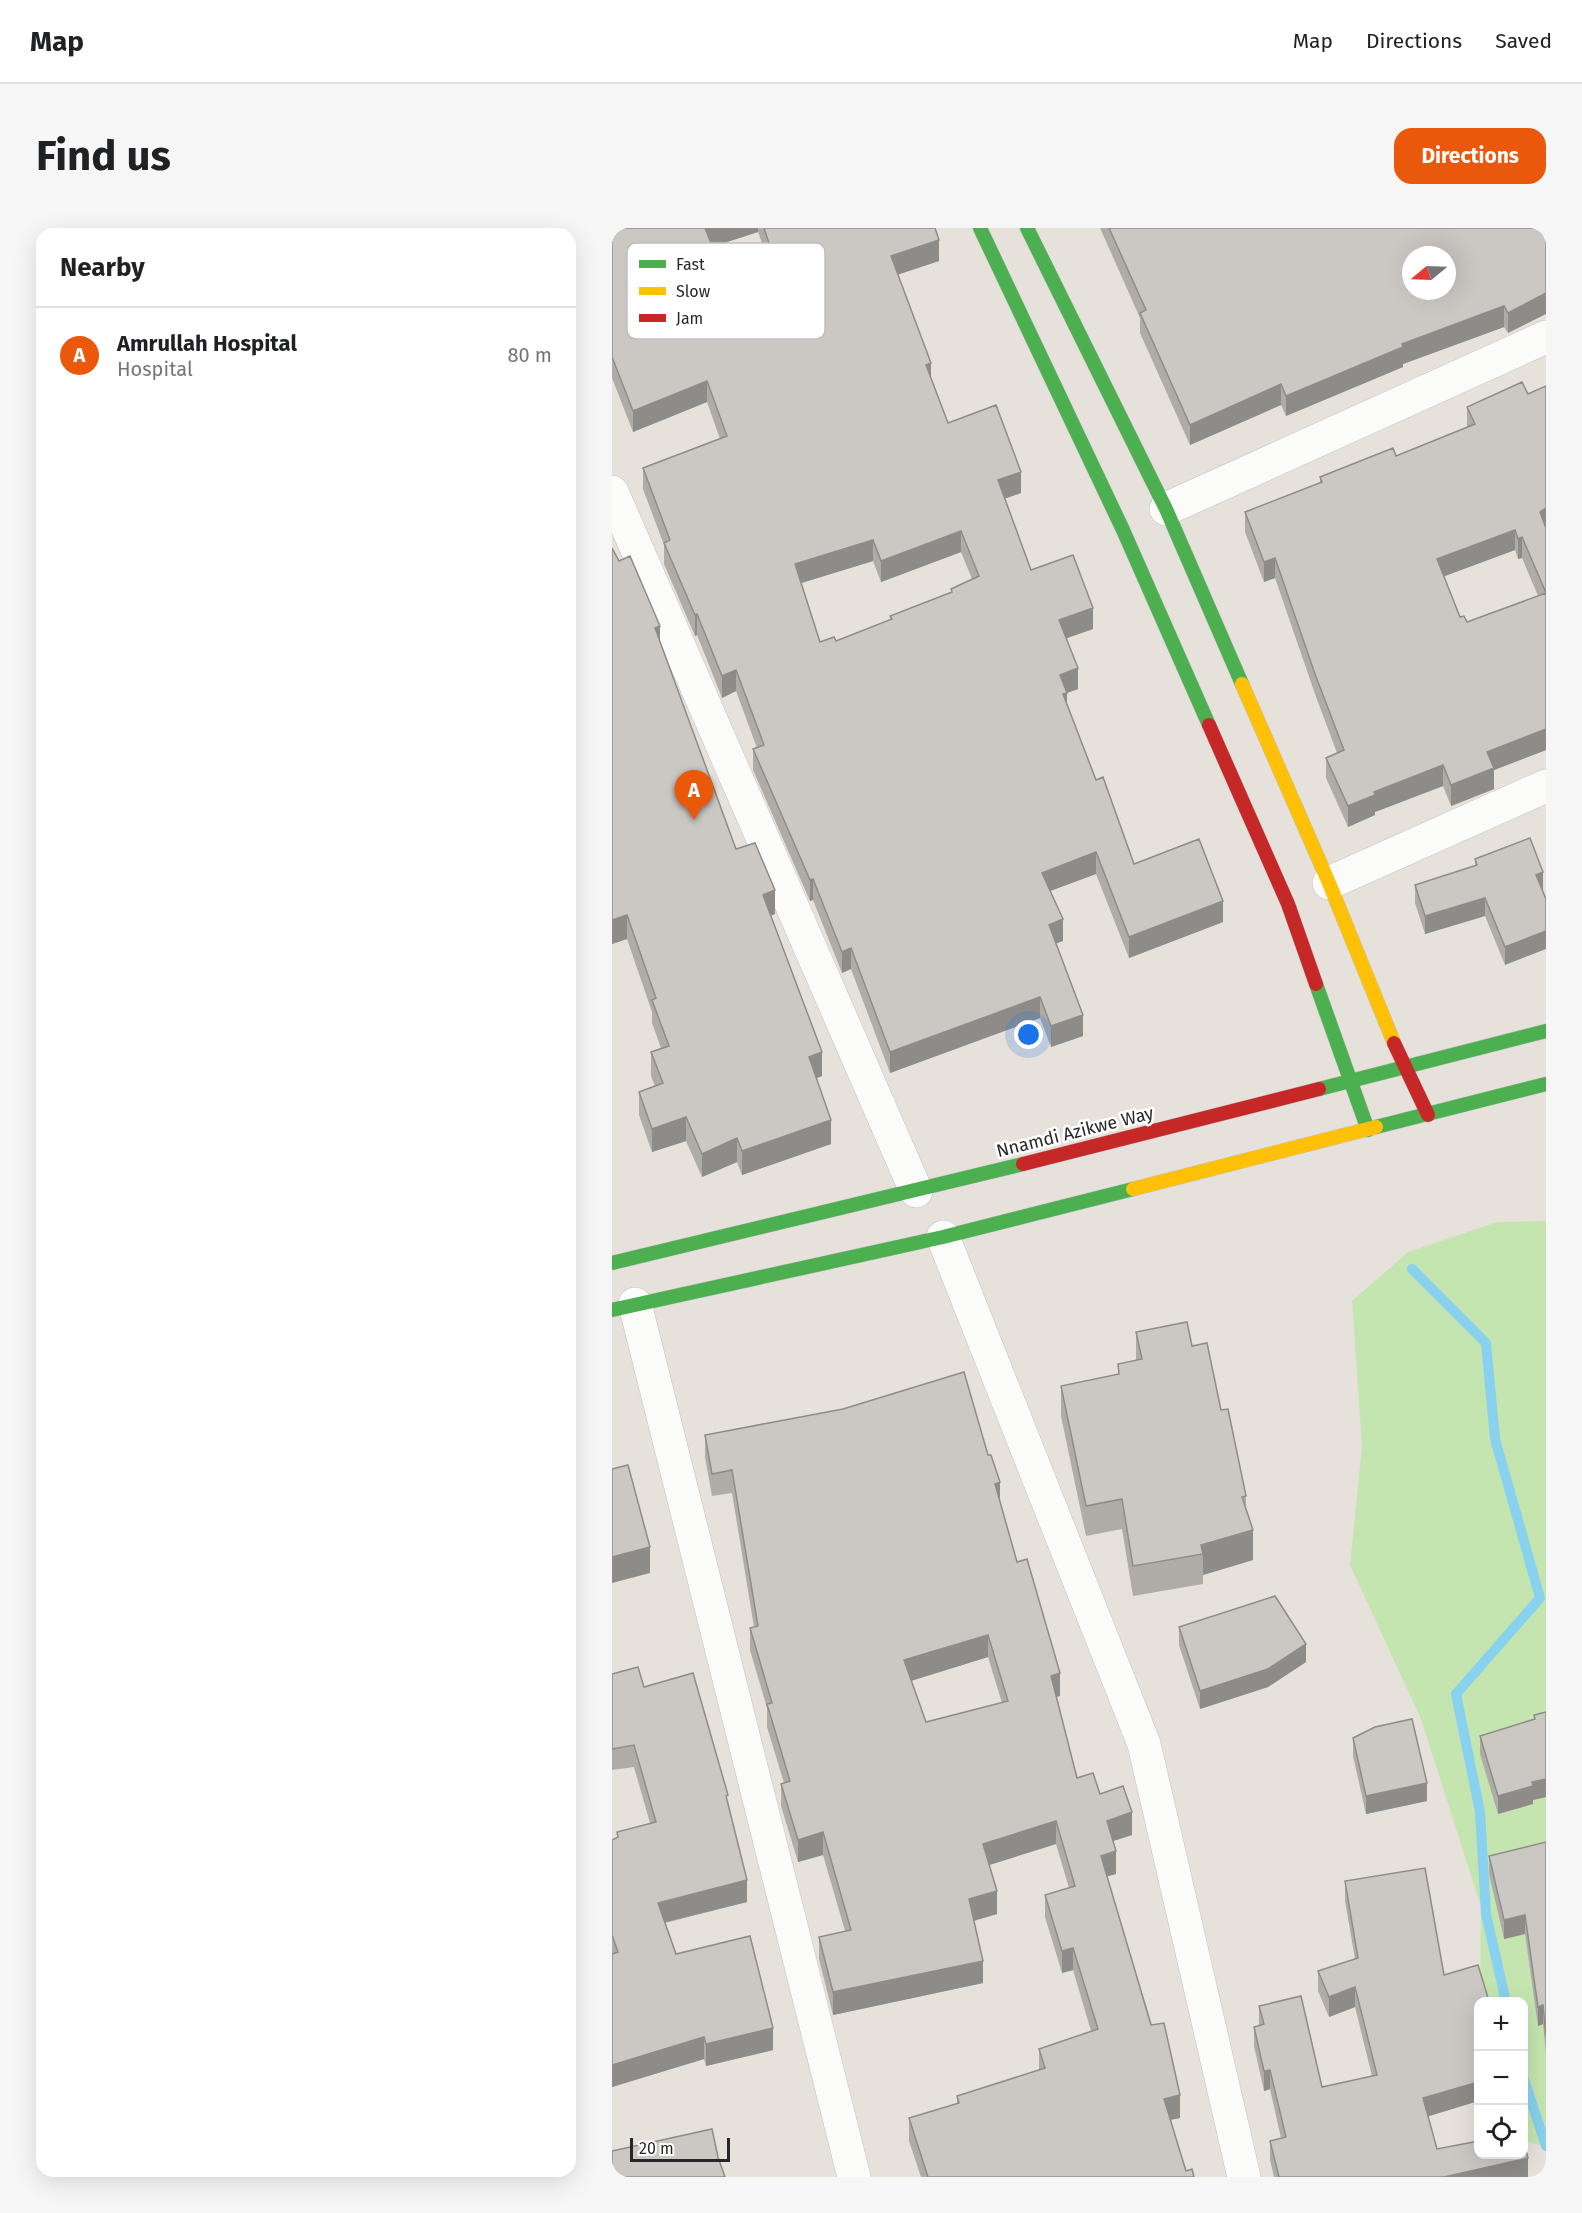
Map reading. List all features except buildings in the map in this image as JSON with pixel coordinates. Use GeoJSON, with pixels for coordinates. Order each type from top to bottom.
{"type":"FeatureCollection","features":[{"type":"Feature","properties":{"kind":"main road"},"geometry":{"type":"LineString","coordinates":[[980,228],[1123,530],[1288,904],[1368,1130]]}},
{"type":"Feature","properties":{"kind":"main road"},"geometry":{"type":"LineString","coordinates":[[1027,228],[1166,509],[1329,883],[1403,1066],[1428,1115]]}},
{"type":"Feature","properties":{"kind":"main road","name":"Nnamdi Azikwe Way"},"geometry":{"type":"LineString","coordinates":[[612,1263],[916,1191],[1403,1066],[1546,1032]]}},
{"type":"Feature","properties":{"kind":"main road"},"geometry":{"type":"LineString","coordinates":[[624,1307],[943,1237],[1546,1084]]}},
{"type":"Feature","properties":{"kind":"street"},"geometry":{"type":"LineString","coordinates":[[1166,509],[1546,338]]}},
{"type":"Feature","properties":{"kind":"street"},"geometry":{"type":"LineString","coordinates":[[612,492],[916,1191]]}},
{"type":"Feature","properties":{"kind":"street"},"geometry":{"type":"LineString","coordinates":[[1329,883],[1546,786]]}},
{"type":"Feature","properties":{"kind":"street"},"geometry":{"type":"LineString","coordinates":[[943,1237],[1144,1744],[1244,2177]]}},
{"type":"Feature","properties":{"kind":"street"},"geometry":{"type":"LineString","coordinates":[[624,1307],[854,2177]]}},
{"type":"Feature","properties":{"kind":"green space"},"geometry":{"type":"Polygon","coordinates":[[[1546,1221],[1546,2147],[1528,2141],[1528,1997],[1480,1997],[1481,1907],[1421,1719],[1350,1565],[1362,1447],[1352,1301],[1408,1252],[1497,1222],[1546,1221]]]}},
{"type":"Feature","properties":{"kind":"waterway"},"geometry":{"type":"LineString","coordinates":[[1412,1269],[1486,1343],[1495,1439],[1540,1598],[1456,1694],[1480,1812],[1486,1914],[1505,1997]]}},
{"type":"Feature","properties":{"kind":"waterway"},"geometry":{"type":"LineString","coordinates":[[1528,2091],[1546,2146]]}},
{"type":"Feature","properties":{"kind":"traffic: fast"},"geometry":{"type":"LineString","coordinates":[[980,228],[1123,530],[1209,725]]}},
{"type":"Feature","properties":{"kind":"traffic: fast"},"geometry":{"type":"LineString","coordinates":[[1027,228],[1166,509],[1242,684]]}},
{"type":"Feature","properties":{"kind":"traffic: fast"},"geometry":{"type":"LineString","coordinates":[[1316,984],[1368,1130]]}},
{"type":"Feature","properties":{"kind":"traffic: fast"},"geometry":{"type":"LineString","coordinates":[[1319,1089],[1546,1031]]}},
{"type":"Feature","properties":{"kind":"traffic: fast"},"geometry":{"type":"LineString","coordinates":[[1376,1127],[1546,1084]]}},
{"type":"Feature","properties":{"kind":"traffic: fast"},"geometry":{"type":"LineString","coordinates":[[612,1263],[1023,1164]]}},
{"type":"Feature","properties":{"kind":"traffic: fast"},"geometry":{"type":"LineString","coordinates":[[612,1310],[943,1237],[1133,1189]]}},
{"type":"Feature","properties":{"kind":"traffic: slow"},"geometry":{"type":"LineString","coordinates":[[1242,684],[1329,883],[1394,1043]]}},
{"type":"Feature","properties":{"kind":"traffic: slow"},"geometry":{"type":"LineString","coordinates":[[1133,1189],[1376,1127]]}},
{"type":"Feature","properties":{"kind":"traffic: jam"},"geometry":{"type":"LineString","coordinates":[[1209,725],[1288,904],[1316,984]]}},
{"type":"Feature","properties":{"kind":"traffic: jam"},"geometry":{"type":"LineString","coordinates":[[1394,1043],[1428,1115]]}},
{"type":"Feature","properties":{"kind":"traffic: jam"},"geometry":{"type":"LineString","coordinates":[[1023,1164],[1319,1089]]}},
{"type":"Feature","properties":{"kind":"place","name":"Amrullah Hospital"},"geometry":{"type":"Point","coordinates":[694,820]}}]}
